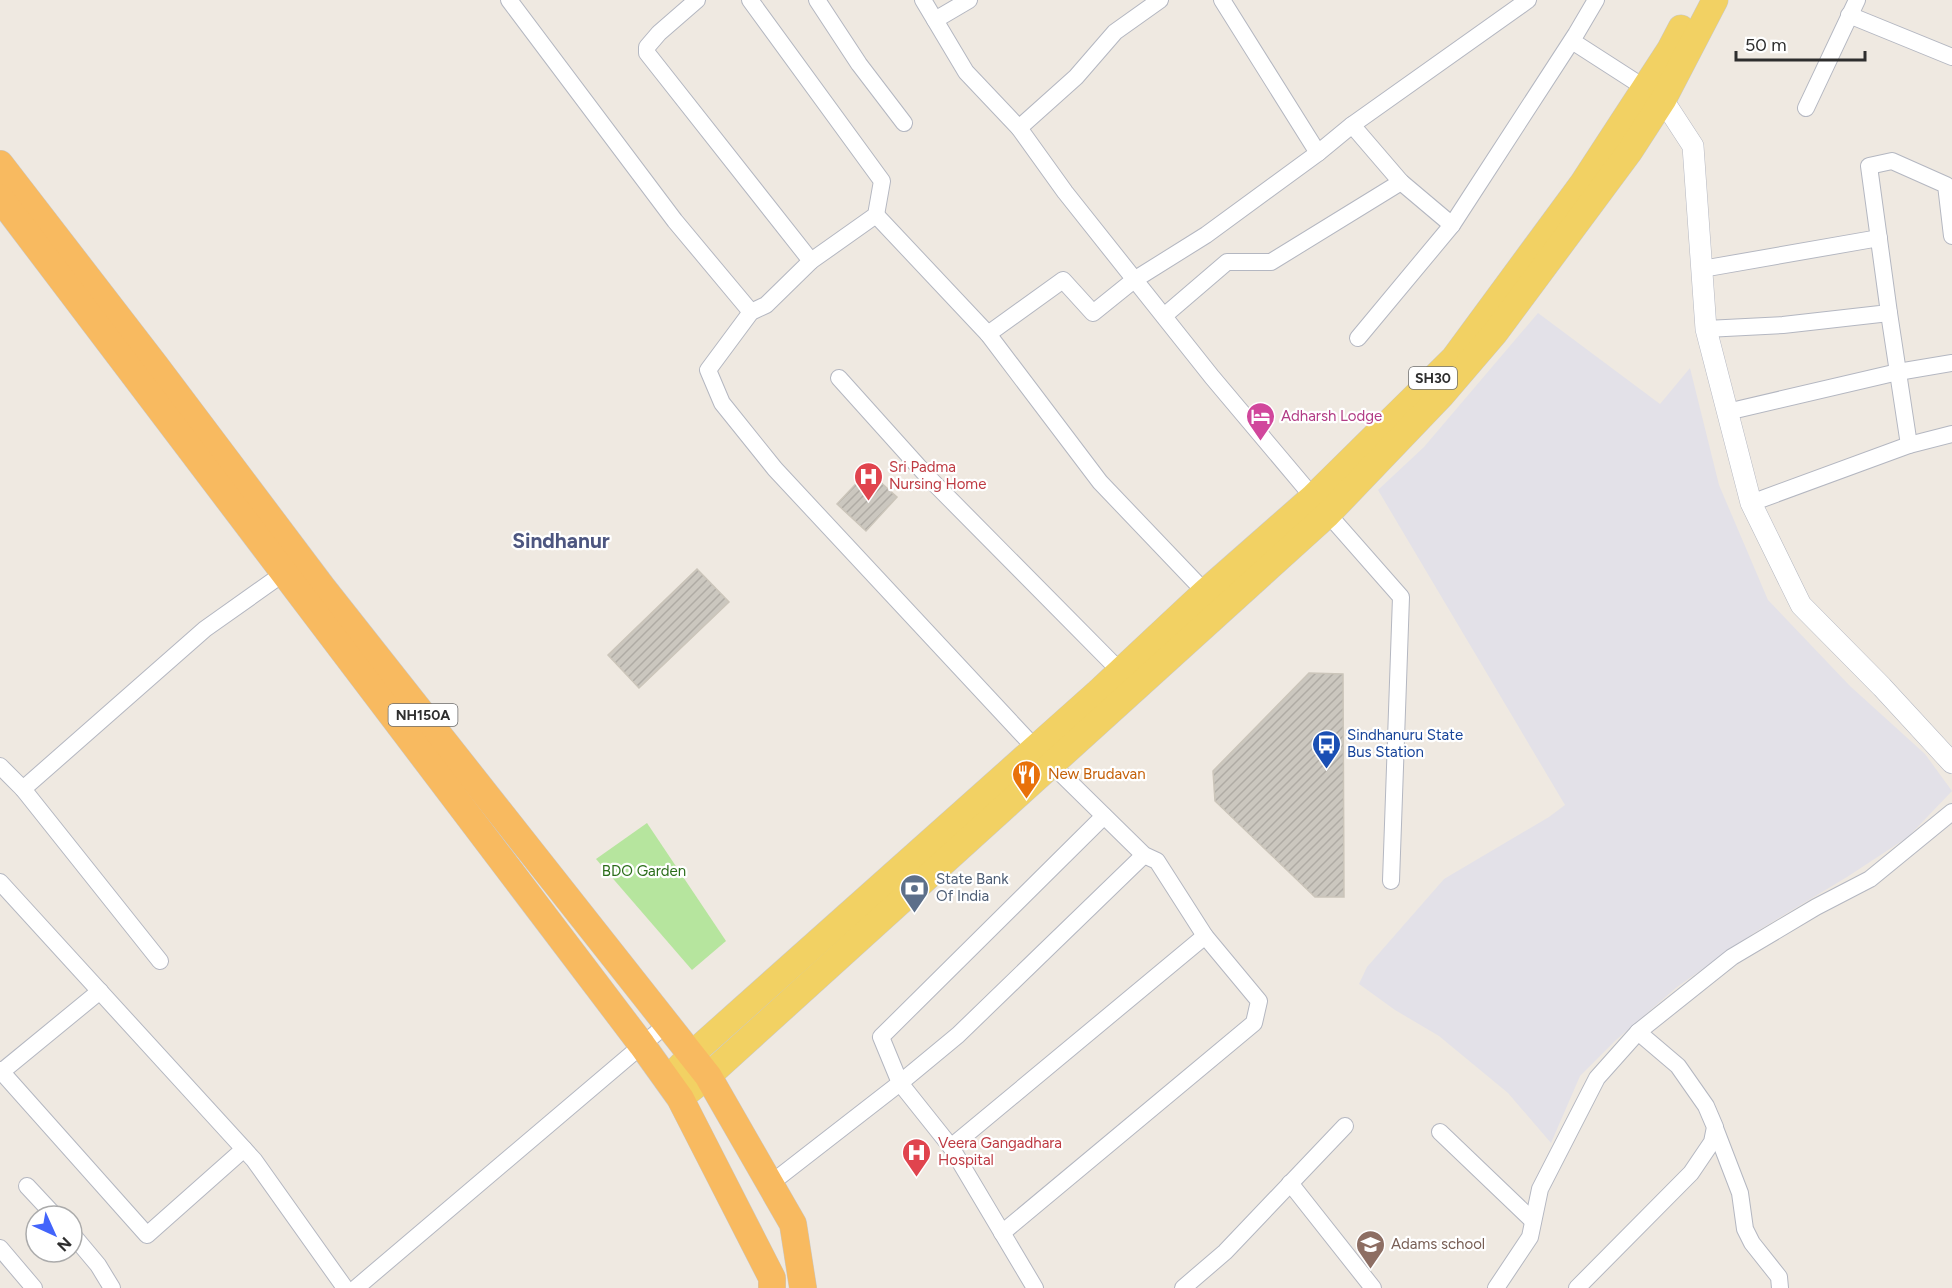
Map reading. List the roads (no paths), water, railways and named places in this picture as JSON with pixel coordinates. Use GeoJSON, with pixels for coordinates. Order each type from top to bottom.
{"type":"FeatureCollection","features":[{"type":"Feature","properties":{"kind":"highway","name":"NH150A"},"geometry":{"type":"LineString","coordinates":[[0,164],[156,365],[322,587],[700,1066],[793,1224],[805,1286]]}},
{"type":"Feature","properties":{"kind":"highway","name":"NH150A"},"geometry":{"type":"LineString","coordinates":[[0,198],[642,1045],[673,1089],[772,1283]]}},
{"type":"Feature","properties":{"kind":"main road"},"geometry":{"type":"LineString","coordinates":[[673,1089],[1442,396],[1495,333],[1630,151],[1670,49],[1696,0]]}},
{"type":"Feature","properties":{"kind":"main road"},"geometry":{"type":"LineString","coordinates":[[1654,94],[1715,0]]}},
{"type":"Feature","properties":{"kind":"main road"},"geometry":{"type":"LineString","coordinates":[[1043,756],[1120,671],[1204,592],[1320,505]]}},
{"type":"Feature","properties":{"kind":"street"},"geometry":{"type":"LineString","coordinates":[[509,0],[675,221],[751,312]]}},
{"type":"Feature","properties":{"kind":"street"},"geometry":{"type":"LineString","coordinates":[[697,0],[658,33],[647,47],[647,53],[811,261]]}},
{"type":"Feature","properties":{"kind":"street"},"geometry":{"type":"LineString","coordinates":[[750,0],[882,181],[876,214],[811,261],[766,305],[751,312],[708,370],[722,404],[775,469],[1043,756],[1144,855],[1157,861],[1205,936],[1259,1001],[1254,1023],[1002,1233]]}},
{"type":"Feature","properties":{"kind":"street"},"geometry":{"type":"LineString","coordinates":[[817,0],[859,64],[904,123]]}},
{"type":"Feature","properties":{"kind":"street"},"geometry":{"type":"LineString","coordinates":[[922,0],[966,72],[1019,128],[1065,192],[1212,377],[1401,597],[1391,882]]}},
{"type":"Feature","properties":{"kind":"street"},"geometry":{"type":"LineString","coordinates":[[935,20],[969,0]]}},
{"type":"Feature","properties":{"kind":"street"},"geometry":{"type":"LineString","coordinates":[[1019,128],[1076,77],[1115,32],[1160,0]]}},
{"type":"Feature","properties":{"kind":"street"},"geometry":{"type":"LineString","coordinates":[[1222,0],[1318,153]]}},
{"type":"Feature","properties":{"kind":"street"},"geometry":{"type":"LineString","coordinates":[[988,334],[1063,280],[1093,314],[1134,280],[1206,235],[1318,153],[1352,125],[1528,0]]}},
{"type":"Feature","properties":{"kind":"street"},"geometry":{"type":"LineString","coordinates":[[1358,338],[1452,225],[1572,41],[1596,0]]}},
{"type":"Feature","properties":{"kind":"street"},"geometry":{"type":"LineString","coordinates":[[1806,108],[1853,8],[1951,55]]}},
{"type":"Feature","properties":{"kind":"street"},"geometry":{"type":"LineString","coordinates":[[1572,41],[1654,94],[1693,146],[1706,329],[1751,503],[1801,605],[1950,756]]}},
{"type":"Feature","properties":{"kind":"street"},"geometry":{"type":"LineString","coordinates":[[1352,125],[1401,182],[1452,225]]}},
{"type":"Feature","properties":{"kind":"street"},"geometry":{"type":"LineString","coordinates":[[1909,445],[1869,166],[1892,161],[1946,185],[1952,236]]}},
{"type":"Feature","properties":{"kind":"street"},"geometry":{"type":"LineString","coordinates":[[1164,316],[1227,262],[1271,262],[1401,182]]}},
{"type":"Feature","properties":{"kind":"street"},"geometry":{"type":"LineString","coordinates":[[876,214],[988,334],[1100,482],[1204,592]]}},
{"type":"Feature","properties":{"kind":"street"},"geometry":{"type":"LineString","coordinates":[[1702,269],[1879,238]]}},
{"type":"Feature","properties":{"kind":"street"},"geometry":{"type":"LineString","coordinates":[[1706,329],[1783,325],[1889,313]]}},
{"type":"Feature","properties":{"kind":"street"},"geometry":{"type":"LineString","coordinates":[[1727,412],[1898,372],[1952,363]]}},
{"type":"Feature","properties":{"kind":"street"},"geometry":{"type":"LineString","coordinates":[[839,378],[928,477],[1120,671]]}},
{"type":"Feature","properties":{"kind":"street"},"geometry":{"type":"LineString","coordinates":[[1751,503],[1909,445],[1952,434]]}},
{"type":"Feature","properties":{"kind":"street"},"geometry":{"type":"LineString","coordinates":[[23,789],[205,629],[284,573]]}},
{"type":"Feature","properties":{"kind":"street"},"geometry":{"type":"LineString","coordinates":[[0,766],[23,789],[160,962]]}},
{"type":"Feature","properties":{"kind":"street"},"geometry":{"type":"LineString","coordinates":[[1496,1288],[1530,1237],[1540,1189],[1597,1078],[1638,1032],[1732,957],[1816,907],[1870,879],[1952,812]]}},
{"type":"Feature","properties":{"kind":"street"},"geometry":{"type":"LineString","coordinates":[[1035,1288],[951,1146],[900,1083],[881,1037],[1104,816]]}},
{"type":"Feature","properties":{"kind":"street"},"geometry":{"type":"LineString","coordinates":[[770,1184],[958,1035],[1144,855]]}},
{"type":"Feature","properties":{"kind":"street"},"geometry":{"type":"LineString","coordinates":[[2,890],[100,990],[254,1160],[345,1288]]}},
{"type":"Feature","properties":{"kind":"street"},"geometry":{"type":"LineString","coordinates":[[951,1146],[1205,936]]}},
{"type":"Feature","properties":{"kind":"street"},"geometry":{"type":"LineString","coordinates":[[100,990],[0,1072],[147,1235],[244,1149]]}},
{"type":"Feature","properties":{"kind":"street"},"geometry":{"type":"LineString","coordinates":[[356,1288],[667,1024]]}},
{"type":"Feature","properties":{"kind":"street"},"geometry":{"type":"LineString","coordinates":[[1638,1032],[1678,1066],[1706,1106],[1740,1193],[1745,1229],[1752,1244],[1779,1277],[1780,1288]]}},
{"type":"Feature","properties":{"kind":"street"},"geometry":{"type":"LineString","coordinates":[[1183,1288],[1225,1252],[1344,1126]]}},
{"type":"Feature","properties":{"kind":"street"},"geometry":{"type":"LineString","coordinates":[[1577,1288],[1692,1173],[1712,1142],[1715,1127]]}},
{"type":"Feature","properties":{"kind":"street"},"geometry":{"type":"LineString","coordinates":[[1440,1132],[1533,1221]]}},
{"type":"Feature","properties":{"kind":"street"},"geometry":{"type":"LineString","coordinates":[[1290,1183],[1373,1288]]}},
{"type":"Feature","properties":{"kind":"street"},"geometry":{"type":"LineString","coordinates":[[27,1186],[44,1204]]}},
{"type":"Feature","properties":{"kind":"street"},"geometry":{"type":"LineString","coordinates":[[0,1248],[34,1288]]}},
{"type":"Feature","properties":{"kind":"street"},"geometry":{"type":"LineString","coordinates":[[84,1248],[98,1265],[112,1288]]}},
{"type":"Feature","properties":{"kind":"street"},"geometry":{"type":"LineString","coordinates":[[772,1283],[805,1286]]}},
{"type":"Feature","properties":{"kind":"place","name":"Adharsh Lodge"},"geometry":{"type":"Point","coordinates":[1260,442]}},
{"type":"Feature","properties":{"kind":"place","name":"Sri Padma Nursing Home"},"geometry":{"type":"Point","coordinates":[868,502]}},
{"type":"Feature","properties":{"kind":"place","name":"Sindhanuru State Bus Station"},"geometry":{"type":"Point","coordinates":[1326,770]}},
{"type":"Feature","properties":{"kind":"place","name":"New Brudavan"},"geometry":{"type":"Point","coordinates":[1027,800]}},
{"type":"Feature","properties":{"kind":"place","name":"State Bank Of India"},"geometry":{"type":"Point","coordinates":[915,914]}},
{"type":"Feature","properties":{"kind":"place","name":"Veera Gangadhara Hospital"},"geometry":{"type":"Point","coordinates":[917,1178]}},
{"type":"Feature","properties":{"kind":"place","name":"Adams school"},"geometry":{"type":"Point","coordinates":[1370,1270]}},
{"type":"Feature","properties":{"kind":"district","name":"Sindhanur"},"geometry":{"type":"Point","coordinates":[561,540]}},
{"type":"Feature","properties":{"kind":"park label","name":"BDO Garden"},"geometry":{"type":"Point","coordinates":[644,871]}}]}
